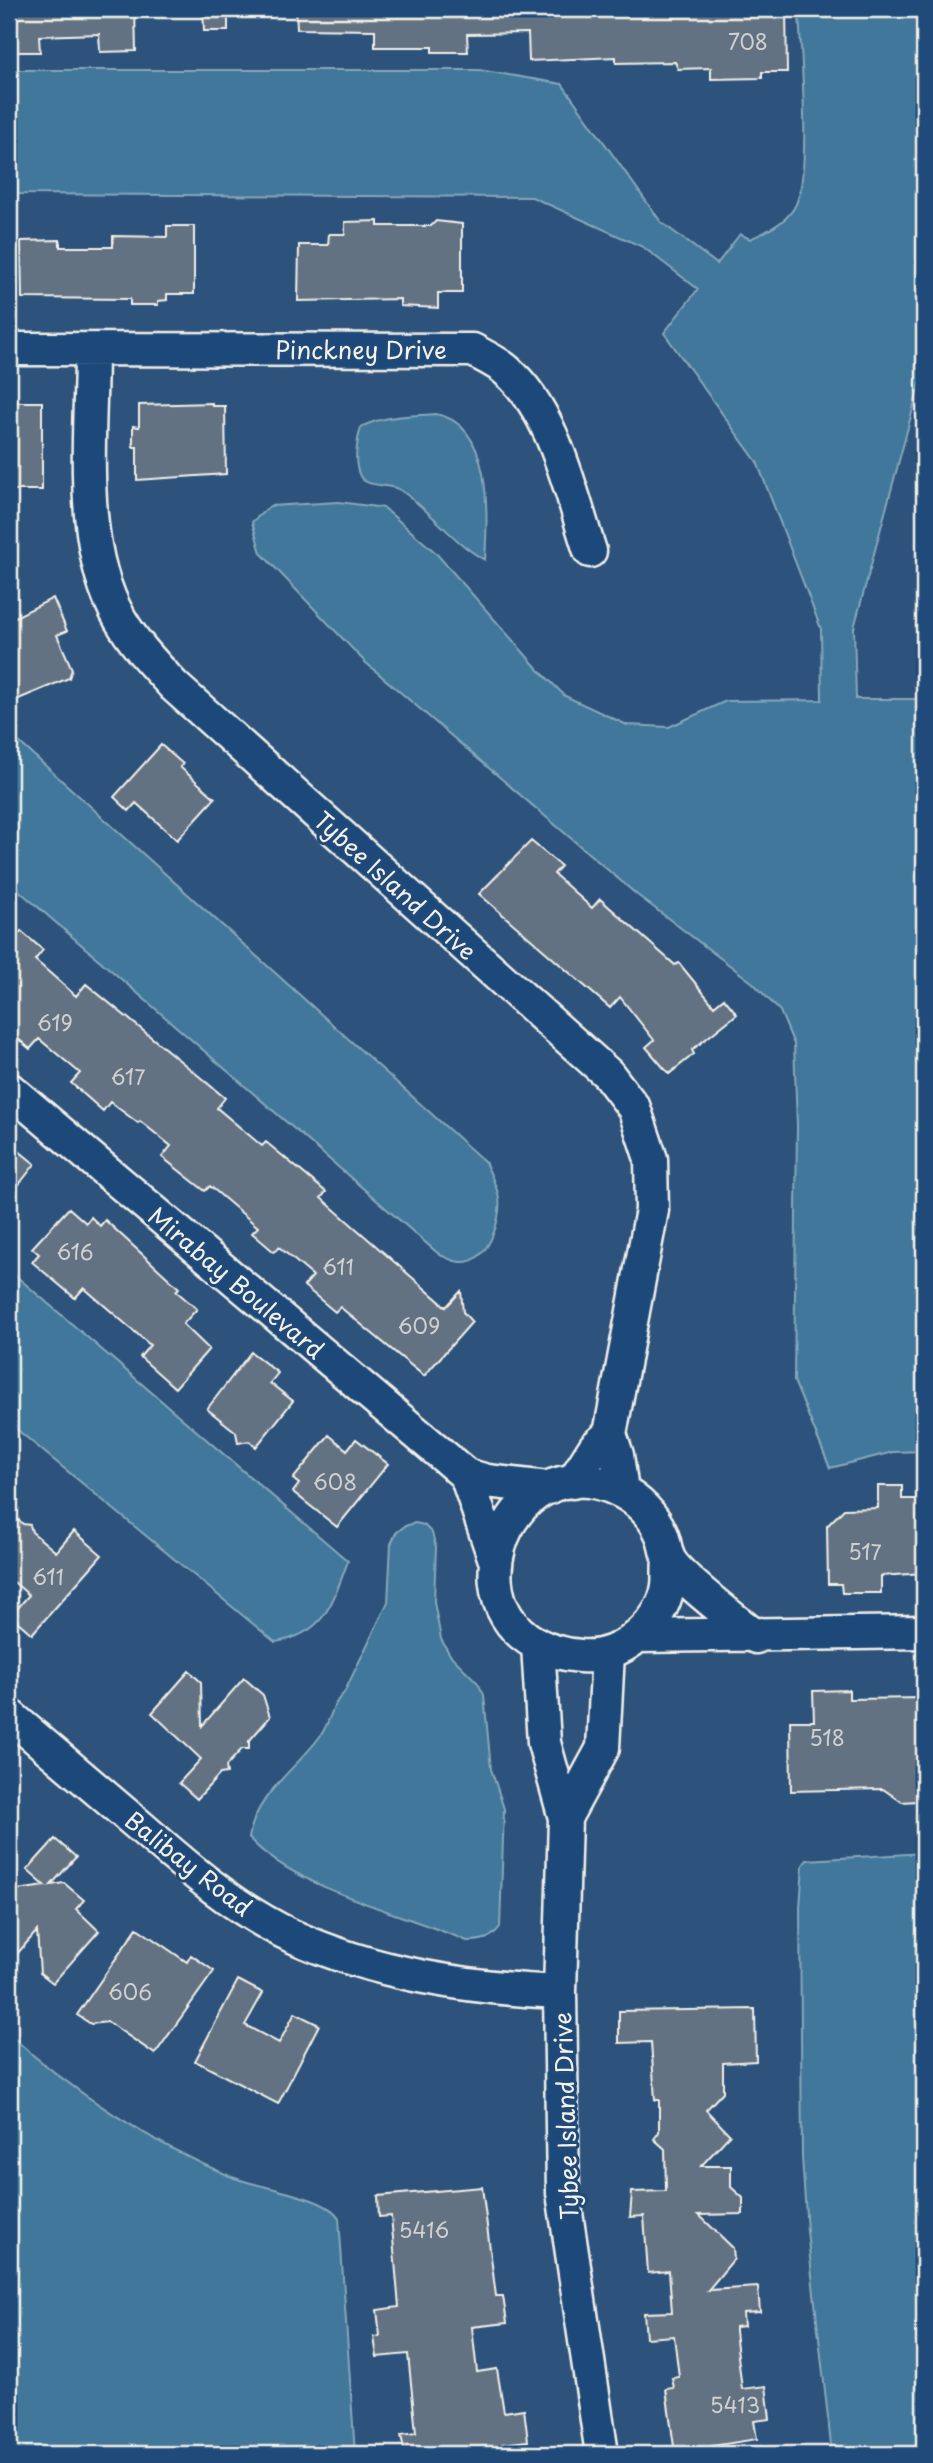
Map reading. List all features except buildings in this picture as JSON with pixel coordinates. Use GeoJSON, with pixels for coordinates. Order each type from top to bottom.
{"type":"FeatureCollection","features":[{"type":"Feature","properties":{"kind":"street","name":"Pinckney Drive"},"geometry":{"type":"LineString","coordinates":[[9,349],[473,350],[505,369],[528,394],[555,445],[590,551]]}},
{"type":"Feature","properties":{"kind":"street","name":"Tybee Island Drive"},"geometry":{"type":"LineString","coordinates":[[91,350],[91,534],[103,583],[119,617],[139,648],[174,686],[608,1074],[634,1108],[651,1159],[652,1210],[610,1434],[617,1455],[622,1492]]}},
{"type":"Feature","properties":{"kind":"street","name":"Mirabay Boulevard"},"geometry":{"type":"LineString","coordinates":[[9,1089],[466,1475],[487,1481],[560,1485],[598,1483],[622,1492],[645,1508],[661,1532],[669,1559],[664,1597],[657,1614],[638,1636],[608,1653],[584,1656],[561,1654],[538,1645],[517,1629],[503,1608],[495,1584],[494,1558],[466,1475]]}},
{"type":"Feature","properties":{"kind":"street"},"geometry":{"type":"LineString","coordinates":[[560,1485],[610,1434]]}},
{"type":"Feature","properties":{"kind":"street","name":"Mirabay Boulevard"},"geometry":{"type":"LineString","coordinates":[[494,1558],[504,1529],[522,1505],[560,1485]]}},
{"type":"Feature","properties":{"kind":"street","name":"Mirabay Boulevard"},"geometry":{"type":"LineString","coordinates":[[669,1559],[755,1637]]}},
{"type":"Feature","properties":{"kind":"street"},"geometry":{"type":"LineString","coordinates":[[638,1636],[755,1637],[924,1632]]}},
{"type":"Feature","properties":{"kind":"street","name":"Tybee Island Drive"},"geometry":{"type":"LineString","coordinates":[[538,1645],[547,1754],[565,1818],[560,1992],[563,2193],[602,2454]]}},
{"type":"Feature","properties":{"kind":"street","name":"Tybee Island Drive"},"geometry":{"type":"LineString","coordinates":[[565,1818],[603,1748],[608,1653]]}},
{"type":"Feature","properties":{"kind":"street","name":"Balibay Road"},"geometry":{"type":"LineString","coordinates":[[9,1715],[194,1873],[253,1914],[292,1936],[376,1966],[440,1981],[560,1992]]}},
{"type":"Feature","properties":{"kind":"street"},"geometry":{"type":"LineString","coordinates":[[547,1754],[565,1760],[600,1755]]}},
{"type":"Feature","properties":{"kind":"water"},"geometry":{"type":"Polygon","coordinates":[[[799,9],[917,9],[924,368],[854,628],[856,699],[924,699],[924,1451],[893,1452],[830,1468],[794,1381],[797,1126],[794,1044],[780,1011],[753,983],[636,894],[365,662],[261,553],[252,522],[270,506],[339,502],[384,508],[435,552],[565,696],[627,725],[669,727],[726,701],[822,700],[821,629],[757,462],[664,333],[698,289],[643,247],[532,197],[9,194],[9,70],[479,70],[562,84],[661,222],[717,264],[740,234],[750,239],[785,218],[794,208],[800,192],[804,142],[799,9]]]}},
{"type":"Feature","properties":{"kind":"water"},"geometry":{"type":"Polygon","coordinates":[[[436,414],[455,421],[468,435],[477,453],[486,497],[485,560],[463,545],[400,490],[367,482],[358,471],[356,452],[361,427],[388,418],[436,414]]]}},
{"type":"Feature","properties":{"kind":"water"},"geometry":{"type":"Polygon","coordinates":[[[9,733],[485,1162],[497,1189],[499,1207],[491,1239],[479,1256],[471,1261],[461,1262],[440,1255],[9,882],[9,733]]]}},
{"type":"Feature","properties":{"kind":"water"},"geometry":{"type":"Polygon","coordinates":[[[9,1270],[348,1561],[331,1603],[316,1624],[292,1638],[275,1642],[9,1423],[9,1270]]]}},
{"type":"Feature","properties":{"kind":"water"},"geometry":{"type":"Polygon","coordinates":[[[415,1523],[424,1525],[432,1533],[436,1547],[434,1602],[441,1639],[450,1655],[478,1683],[484,1695],[491,1769],[504,1809],[500,1927],[490,1937],[478,1940],[467,1941],[321,1885],[268,1856],[249,1838],[259,1808],[321,1735],[336,1703],[344,1693],[388,1602],[391,1544],[396,1533],[415,1523]]]}},
{"type":"Feature","properties":{"kind":"water"},"geometry":{"type":"Polygon","coordinates":[[[924,1853],[924,2454],[832,2454],[807,2231],[802,2157],[800,1908],[803,1865],[807,1860],[924,1853]]]}},
{"type":"Feature","properties":{"kind":"water"},"geometry":{"type":"Polygon","coordinates":[[[9,2034],[86,2096],[143,2133],[232,2177],[321,2204],[339,2218],[355,2454],[9,2454],[9,2034]]]}}]}
